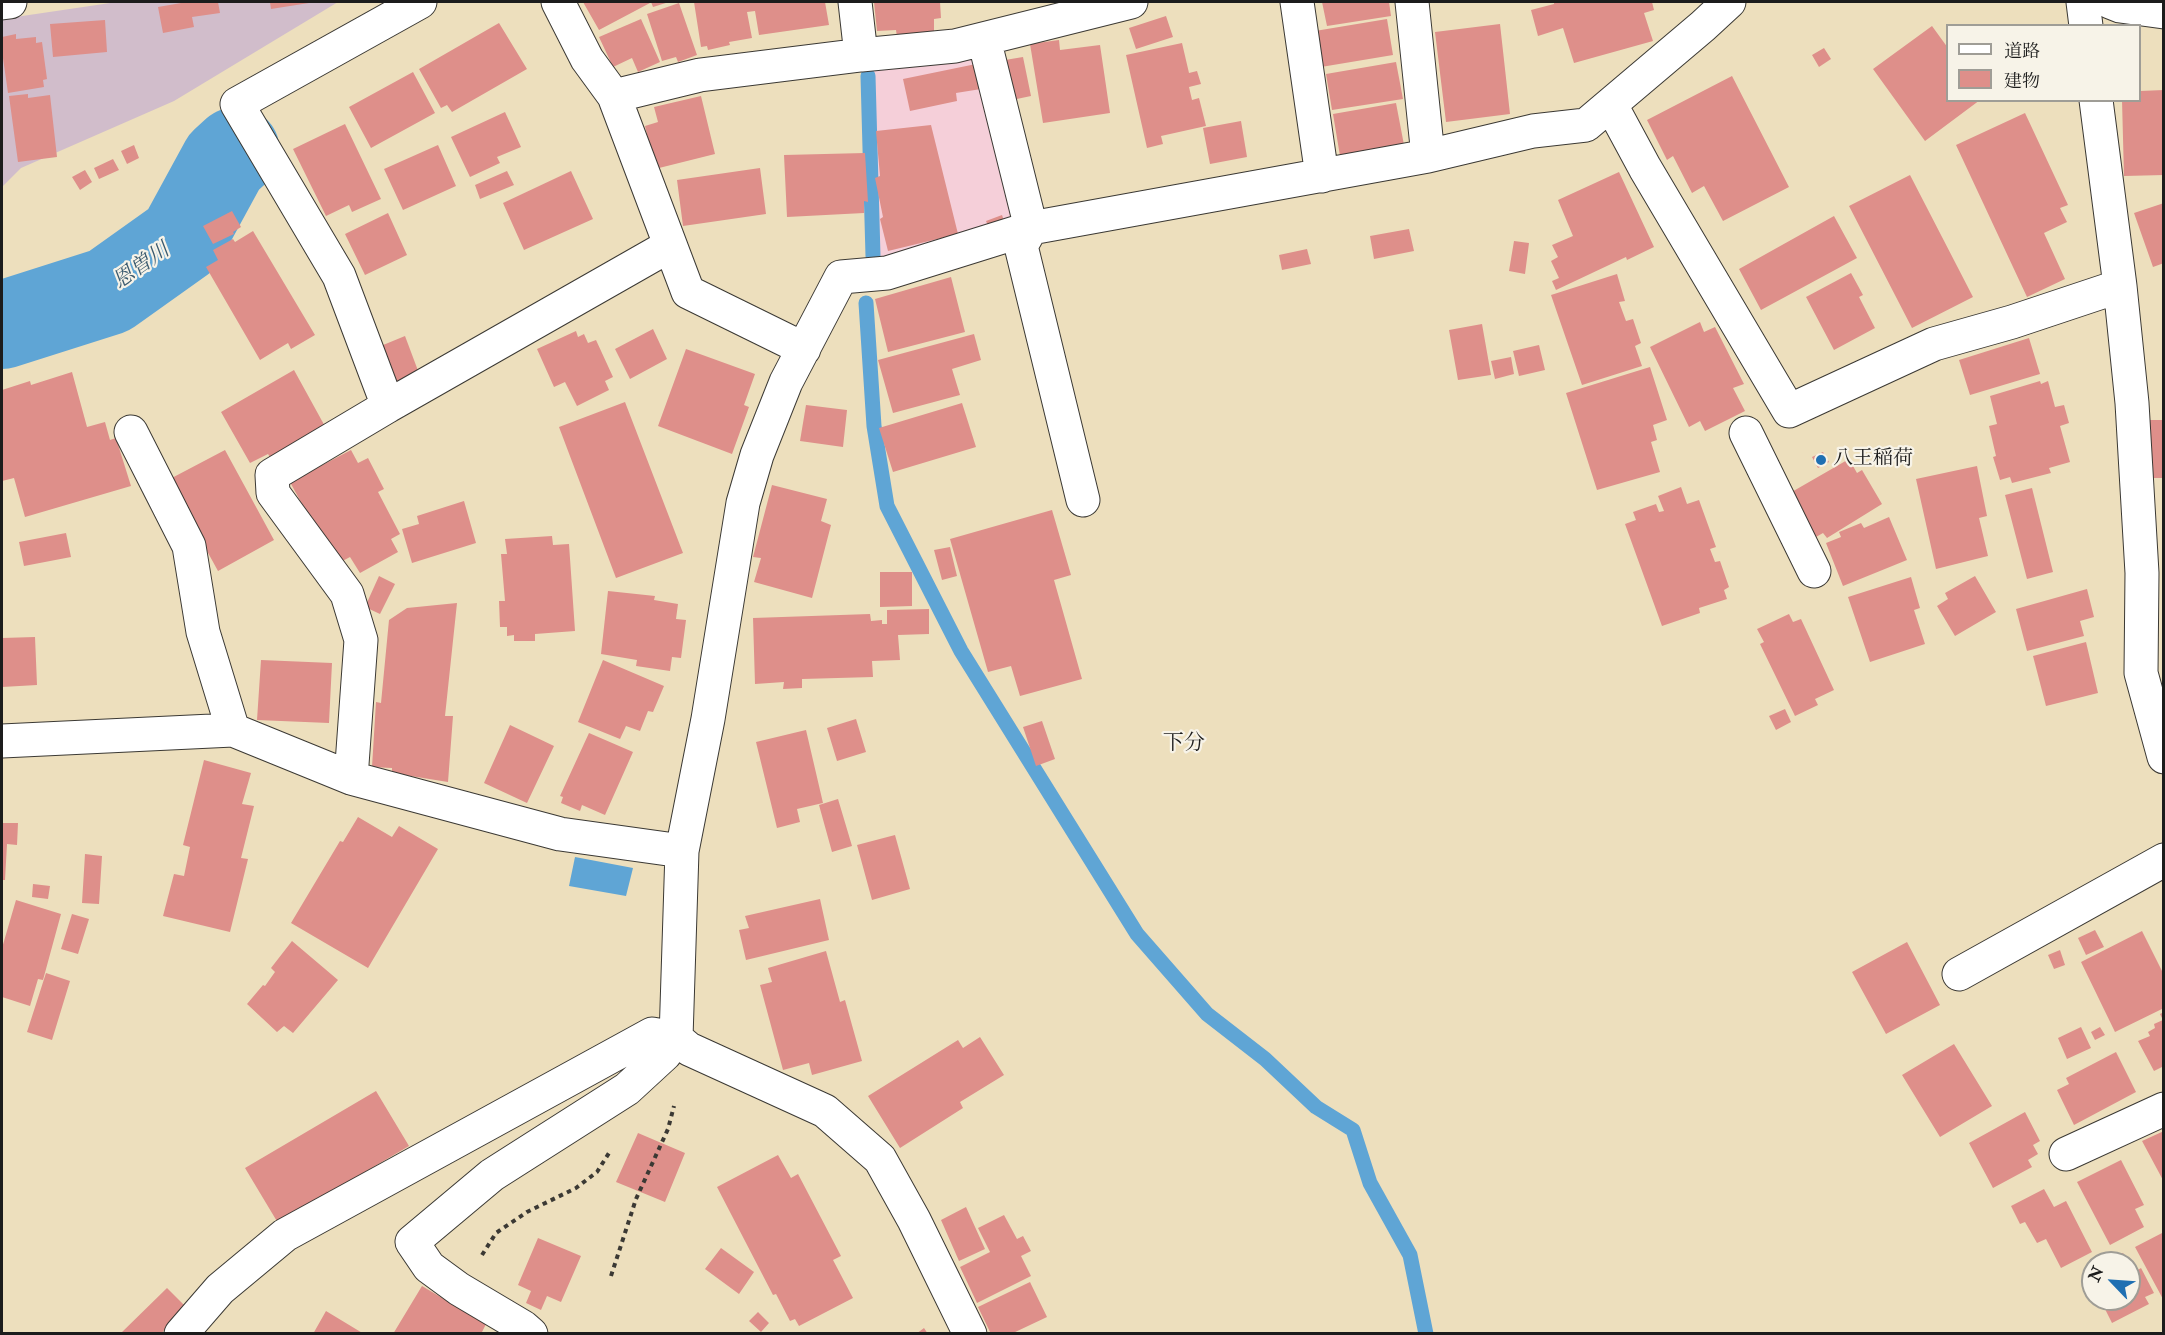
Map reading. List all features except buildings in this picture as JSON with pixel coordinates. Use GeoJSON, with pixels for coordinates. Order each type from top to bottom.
{"type":"FeatureCollection","features":[{"type":"Feature","properties":{"kind":"street"},"geometry":{"type":"LineString","coordinates":[[2,3],[10,2]]}},
{"type":"Feature","properties":{"kind":"street"},"geometry":{"type":"LineString","coordinates":[[388,406],[339,276],[237,104],[420,2]]}},
{"type":"Feature","properties":{"kind":"street"},"geometry":{"type":"LineString","coordinates":[[558,2],[587,58],[614,96],[688,292],[804,349]]}},
{"type":"Feature","properties":{"kind":"street"},"geometry":{"type":"LineString","coordinates":[[855,2],[861,55]]}},
{"type":"Feature","properties":{"kind":"street"},"geometry":{"type":"LineString","coordinates":[[614,96],[700,75],[955,46],[1131,2]]}},
{"type":"Feature","properties":{"kind":"street"},"geometry":{"type":"LineString","coordinates":[[1297,2],[1322,176]]}},
{"type":"Feature","properties":{"kind":"street"},"geometry":{"type":"LineString","coordinates":[[1412,2],[1428,156]]}},
{"type":"Feature","properties":{"kind":"street"},"geometry":{"type":"LineString","coordinates":[[682,1044],[682,851],[708,719],[743,503],[757,455],[786,382],[841,277],[888,273],[1030,228],[1428,156],[1533,131],[1586,125],[1729,2]]}},
{"type":"Feature","properties":{"kind":"street"},"geometry":{"type":"LineString","coordinates":[[2083,2],[2086,24]]}},
{"type":"Feature","properties":{"kind":"street"},"geometry":{"type":"LineString","coordinates":[[2110,2],[2120,6],[2163,12]]}},
{"type":"Feature","properties":{"kind":"street"},"geometry":{"type":"LineString","coordinates":[[984,39],[1030,228],[1021,246],[1083,500]]}},
{"type":"Feature","properties":{"kind":"street"},"geometry":{"type":"LineString","coordinates":[[2096,102],[2120,286],[2132,403],[2142,573],[2141,673],[2163,757]]}},
{"type":"Feature","properties":{"kind":"street"},"geometry":{"type":"LineString","coordinates":[[1611,105],[1645,168],[1789,411]]}},
{"type":"Feature","properties":{"kind":"street"},"geometry":{"type":"LineString","coordinates":[[351,778],[361,640],[347,594],[273,494],[272,475],[388,406],[669,246]]}},
{"type":"Feature","properties":{"kind":"street"},"geometry":{"type":"LineString","coordinates":[[1814,571],[1736,437],[1934,344],[2012,322],[2120,286]]}},
{"type":"Feature","properties":{"kind":"street"},"geometry":{"type":"LineString","coordinates":[[131,432],[189,546],[203,632],[233,730]]}},
{"type":"Feature","properties":{"kind":"street"},"geometry":{"type":"LineString","coordinates":[[2,741],[233,730],[351,778],[560,834],[682,851]]}},
{"type":"Feature","properties":{"kind":"street"},"geometry":{"type":"LineString","coordinates":[[1979,971],[2163,860]]}},
{"type":"Feature","properties":{"kind":"street"},"geometry":{"type":"LineString","coordinates":[[181,1334],[220,1289],[285,1235],[652,1034],[682,1044],[825,1111],[879,1159],[914,1220],[970,1334]]}},
{"type":"Feature","properties":{"kind":"street"},"geometry":{"type":"LineString","coordinates":[[531,1334],[459,1289],[429,1267],[412,1242],[492,1175],[627,1089],[665,1054],[682,1044]]}},
{"type":"Feature","properties":{"kind":"street"},"geometry":{"type":"LineString","coordinates":[[2066,1154],[2163,1109]]}},
{"type":"Feature","properties":{"kind":"path"},"geometry":{"type":"LineString","coordinates":[[611,1276],[636,1199],[668,1129],[682,1044]]}},
{"type":"Feature","properties":{"kind":"path"},"geometry":{"type":"LineString","coordinates":[[459,1289],[496,1233],[527,1212],[576,1188],[597,1172],[612,1148],[627,1089]]}},
{"type":"Feature","properties":{"kind":"shaded area"},"geometry":{"type":"Polygon","coordinates":[[[117,2],[338,2],[174,101],[21,168],[2,187],[2,19],[117,2]]]}},
{"type":"Feature","properties":{"kind":"shaded area"},"geometry":{"type":"Polygon","coordinates":[[[979,56],[1017,222],[918,251],[878,257],[870,72],[979,56]]]}},
{"type":"Feature","properties":{"kind":"water"},"geometry":{"type":"Polygon","coordinates":[[[575,857],[633,868],[626,896],[569,886],[575,857]]]}},
{"type":"Feature","properties":{"kind":"waterway"},"geometry":{"type":"LineString","coordinates":[[868,76],[873,256]]}},
{"type":"Feature","properties":{"kind":"waterway","name":"恩曽川"},"geometry":{"type":"LineString","coordinates":[[2,325],[109,291],[182,239],[224,162],[236,151]]}},
{"type":"Feature","properties":{"kind":"waterway"},"geometry":{"type":"LineString","coordinates":[[866,303],[874,426],[887,506],[961,651],[1137,934],[1207,1014],[1265,1059],[1316,1107],[1353,1130],[1370,1183],[1410,1255],[1426,1334]]}},
{"type":"Feature","properties":{"kind":"place","name":"八王稲荷"},"geometry":{"type":"Point","coordinates":[1821,460]}},
{"type":"Feature","properties":{"kind":"district","name":"下分"},"geometry":{"type":"Point","coordinates":[1184,744]}}]}
